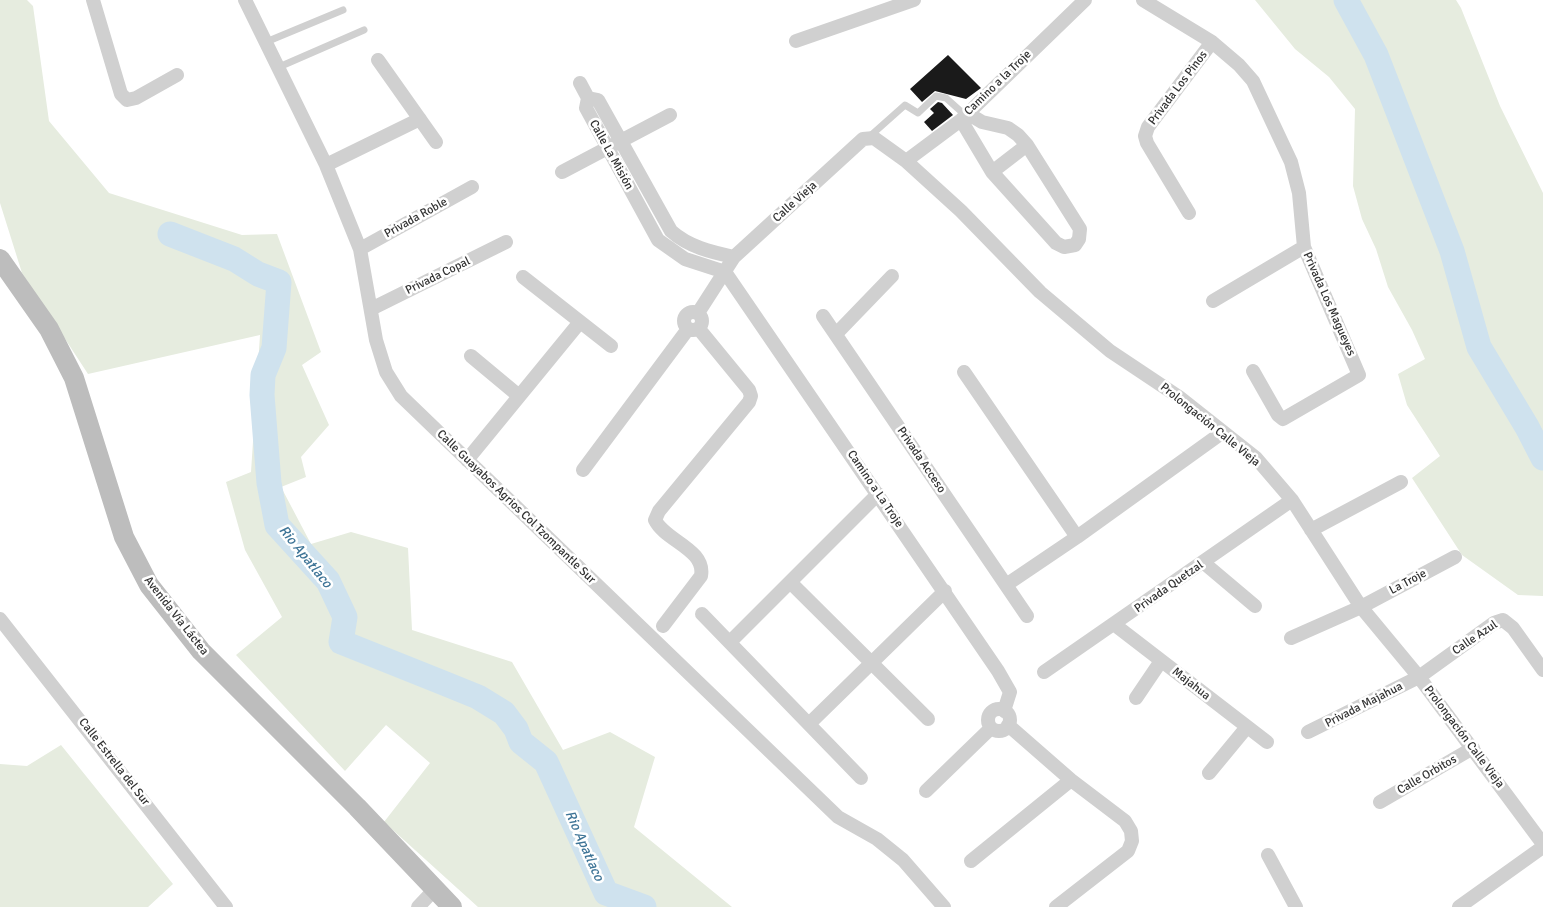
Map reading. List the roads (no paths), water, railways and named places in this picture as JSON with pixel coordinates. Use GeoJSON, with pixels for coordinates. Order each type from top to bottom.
{"type":"FeatureCollection","features":[{"type":"Feature","properties":{"kind":"street"},"geometry":{"type":"LineString","coordinates":[[93,0],[120,94],[126,100],[136,98],[177,75]]}},
{"type":"Feature","properties":{"kind":"street","name":"Calle Guayabos Agrios Col Tzompantle Sur"},"geometry":{"type":"LineString","coordinates":[[245,0],[326,165],[360,249],[376,340],[386,372],[401,396],[838,817],[877,839],[903,860],[944,907]]}},
{"type":"Feature","properties":{"kind":"street"},"geometry":{"type":"LineString","coordinates":[[796,41],[914,0]]}},
{"type":"Feature","properties":{"kind":"street","name":"Camino a la Troje"},"geometry":{"type":"LineString","coordinates":[[906,161],[964,116],[1085,0]]}},
{"type":"Feature","properties":{"kind":"street","name":"Privada Los Magueyes"},"geometry":{"type":"LineString","coordinates":[[1143,0],[1212,42],[1239,65],[1254,81],[1291,162],[1299,193],[1304,247],[1359,375],[1283,419],[1253,371]]}},
{"type":"Feature","properties":{"kind":"street","name":"Privada Los Pinos"},"geometry":{"type":"LineString","coordinates":[[1189,213],[1147,143],[1145,136],[1148,127],[1212,42]]}},
{"type":"Feature","properties":{"kind":"street"},"geometry":{"type":"LineString","coordinates":[[378,60],[436,142]]}},
{"type":"Feature","properties":{"kind":"street"},"geometry":{"type":"LineString","coordinates":[[580,83],[588,98]]}},
{"type":"Feature","properties":{"kind":"street","name":"Calle La Misión"},"geometry":{"type":"LineString","coordinates":[[683,241],[671,231],[598,100],[588,98],[586,108],[658,240],[685,259],[726,272]]}},
{"type":"Feature","properties":{"kind":"street"},"geometry":{"type":"LineString","coordinates":[[562,172],[670,115]]}},
{"type":"Feature","properties":{"kind":"street"},"geometry":{"type":"LineString","coordinates":[[964,116],[1008,128],[1027,145],[1080,229],[1079,239],[1074,245],[1064,247],[1056,243],[992,172],[964,116]]}},
{"type":"Feature","properties":{"kind":"street"},"geometry":{"type":"LineString","coordinates":[[326,165],[420,119]]}},
{"type":"Feature","properties":{"kind":"street","name":"Prolongación Calle Vieja"},"geometry":{"type":"LineString","coordinates":[[868,138],[874,138],[906,161],[961,211],[1040,292],[1110,351],[1179,397],[1256,458],[1292,500],[1361,607],[1419,677],[1543,845]]}},
{"type":"Feature","properties":{"kind":"street","name":"Calle Vieja"},"geometry":{"type":"LineString","coordinates":[[693,329],[702,324],[702,318],[698,313],[734,257],[868,138]]}},
{"type":"Feature","properties":{"kind":"street"},"geometry":{"type":"LineString","coordinates":[[992,172],[1027,145]]}},
{"type":"Feature","properties":{"kind":"street","name":"Privada Roble"},"geometry":{"type":"LineString","coordinates":[[360,249],[472,187]]}},
{"type":"Feature","properties":{"kind":"street"},"geometry":{"type":"LineString","coordinates":[[674,252],[683,241],[734,257]]}},
{"type":"Feature","properties":{"kind":"street","name":"Privada Copal"},"geometry":{"type":"LineString","coordinates":[[371,309],[506,242]]}},
{"type":"Feature","properties":{"kind":"street"},"geometry":{"type":"LineString","coordinates":[[1213,301],[1304,247]]}},
{"type":"Feature","properties":{"kind":"street","name":"Avenida Vía Láctea"},"geometry":{"type":"LineString","coordinates":[[0,259],[49,329],[74,378],[124,537],[149,585],[201,651],[357,807],[446,901]]}},
{"type":"Feature","properties":{"kind":"street","name":"Camino a La Troje"},"geometry":{"type":"LineString","coordinates":[[726,272],[945,592],[1010,692],[1004,710]]}},
{"type":"Feature","properties":{"kind":"street"},"geometry":{"type":"LineString","coordinates":[[836,334],[892,276]]}},
{"type":"Feature","properties":{"kind":"street"},"geometry":{"type":"LineString","coordinates":[[523,277],[611,346]]}},
{"type":"Feature","properties":{"kind":"street","name":"Privada Acceso"},"geometry":{"type":"LineString","coordinates":[[823,316],[1027,616]]}},
{"type":"Feature","properties":{"kind":"street"},"geometry":{"type":"LineString","coordinates":[[466,460],[580,322]]}},
{"type":"Feature","properties":{"kind":"street"},"geometry":{"type":"LineString","coordinates":[[582,470],[693,329],[749,390],[751,396],[749,402],[659,511],[655,520],[659,528],[699,559],[703,568],[701,576],[663,626]]}},
{"type":"Feature","properties":{"kind":"street"},"geometry":{"type":"LineString","coordinates":[[471,356],[519,396]]}},
{"type":"Feature","properties":{"kind":"street"},"geometry":{"type":"LineString","coordinates":[[964,372],[1077,537]]}},
{"type":"Feature","properties":{"kind":"street"},"geometry":{"type":"LineString","coordinates":[[1006,585],[1077,537],[1223,432]]}},
{"type":"Feature","properties":{"kind":"street"},"geometry":{"type":"LineString","coordinates":[[1311,530],[1401,482]]}},
{"type":"Feature","properties":{"kind":"street"},"geometry":{"type":"LineString","coordinates":[[730,642],[878,494]]}},
{"type":"Feature","properties":{"kind":"street","name":"Privada Quetzal"},"geometry":{"type":"LineString","coordinates":[[1044,672],[1204,563],[1292,500]]}},
{"type":"Feature","properties":{"kind":"street","name":"La Troje"},"geometry":{"type":"LineString","coordinates":[[1290,638],[1361,607],[1455,557]]}},
{"type":"Feature","properties":{"kind":"street"},"geometry":{"type":"LineString","coordinates":[[1204,563],[1255,606]]}},
{"type":"Feature","properties":{"kind":"street"},"geometry":{"type":"LineString","coordinates":[[790,582],[928,719]]}},
{"type":"Feature","properties":{"kind":"street"},"geometry":{"type":"LineString","coordinates":[[810,724],[945,592]]}},
{"type":"Feature","properties":{"kind":"street"},"geometry":{"type":"LineString","coordinates":[[702,614],[862,778]]}},
{"type":"Feature","properties":{"kind":"street","name":"Calle Estrella del Sur"},"geometry":{"type":"LineString","coordinates":[[0,619],[226,907]]}},
{"type":"Feature","properties":{"kind":"street","name":"Calle Azul"},"geometry":{"type":"LineString","coordinates":[[1419,677],[1494,623],[1503,620],[1513,628],[1543,670]]}},
{"type":"Feature","properties":{"kind":"street","name":"Majahua"},"geometry":{"type":"LineString","coordinates":[[1114,625],[1267,742]]}},
{"type":"Feature","properties":{"kind":"street"},"geometry":{"type":"LineString","coordinates":[[1136,698],[1161,661]]}},
{"type":"Feature","properties":{"kind":"street","name":"Privada Majahua"},"geometry":{"type":"LineString","coordinates":[[1308,732],[1419,677]]}},
{"type":"Feature","properties":{"kind":"street"},"geometry":{"type":"LineString","coordinates":[[1004,710],[1009,719],[1008,725],[1004,730],[997,731],[991,728],[988,722],[989,716],[993,711],[1004,710]]}},
{"type":"Feature","properties":{"kind":"street"},"geometry":{"type":"LineString","coordinates":[[1008,725],[1071,780],[1125,821],[1131,832],[1132,841],[1128,851],[1056,907]]}},
{"type":"Feature","properties":{"kind":"street"},"geometry":{"type":"LineString","coordinates":[[1209,773],[1247,727]]}},
{"type":"Feature","properties":{"kind":"street"},"geometry":{"type":"LineString","coordinates":[[926,791],[991,728]]}},
{"type":"Feature","properties":{"kind":"street","name":"Calle Orbitos"},"geometry":{"type":"LineString","coordinates":[[1380,802],[1473,748]]}},
{"type":"Feature","properties":{"kind":"street"},"geometry":{"type":"LineString","coordinates":[[970,860],[1071,780]]}},
{"type":"Feature","properties":{"kind":"street"},"geometry":{"type":"LineString","coordinates":[[1459,907],[1543,845]]}},
{"type":"Feature","properties":{"kind":"street"},"geometry":{"type":"LineString","coordinates":[[1268,855],[1296,907]]}},
{"type":"Feature","properties":{"kind":"street"},"geometry":{"type":"LineString","coordinates":[[418,907],[446,901]]}},
{"type":"Feature","properties":{"kind":"lane"},"geometry":{"type":"LineString","coordinates":[[266,42],[343,10]]}},
{"type":"Feature","properties":{"kind":"lane"},"geometry":{"type":"LineString","coordinates":[[279,67],[364,30]]}},
{"type":"Feature","properties":{"kind":"lane"},"geometry":{"type":"LineString","coordinates":[[868,138],[905,105],[918,114],[936,96],[946,98],[964,116]]}},
{"type":"Feature","properties":{"kind":"waterway"},"geometry":{"type":"LineString","coordinates":[[1346,0],[1376,55],[1452,251],[1479,347],[1527,427],[1543,458]]}},
{"type":"Feature","properties":{"kind":"waterway","name":"Rio Apatlaco"},"geometry":{"type":"LineString","coordinates":[[170,234],[234,259],[258,274],[279,282],[274,348],[263,375],[262,395],[269,483],[277,525],[328,581],[345,617],[341,642],[478,697],[504,713],[516,729],[521,742],[546,762],[606,893],[644,907]]}}]}
